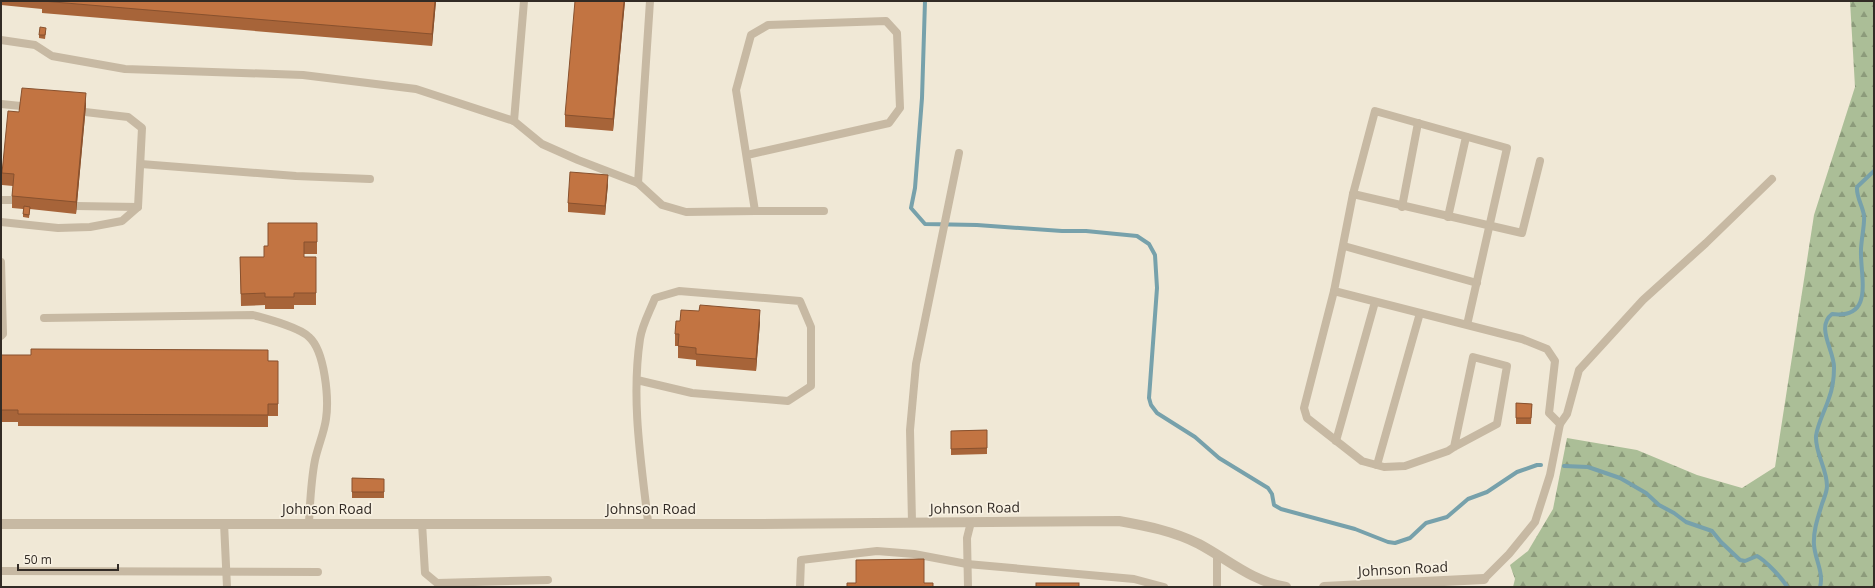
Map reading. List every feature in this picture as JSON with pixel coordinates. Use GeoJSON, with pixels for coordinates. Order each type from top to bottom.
{"type":"FeatureCollection","features":[{"type":"Feature","properties":{"kind":"street","name":"Johnson Road"},"geometry":{"type":"LineString","coordinates":[[1,524],[1119,521],[1149,526],[1170,532],[1199,544],[1264,584],[1286,587]]}},
{"type":"Feature","properties":{"kind":"street","name":"Johnson Road"},"geometry":{"type":"LineString","coordinates":[[1324,587],[1451,584],[1484,579]]}},
{"type":"Feature","properties":{"kind":"lane"},"geometry":{"type":"LineString","coordinates":[[514,121],[524,1]]}},
{"type":"Feature","properties":{"kind":"lane"},"geometry":{"type":"LineString","coordinates":[[638,183],[650,1]]}},
{"type":"Feature","properties":{"kind":"lane"},"geometry":{"type":"LineString","coordinates":[[747,155],[889,123],[900,108],[897,33],[886,21],[768,25],[751,35],[736,90],[755,211]]}},
{"type":"Feature","properties":{"kind":"lane"},"geometry":{"type":"LineString","coordinates":[[1,40],[35,45],[52,56],[125,69],[303,75],[416,89],[514,121],[542,144],[578,160],[638,183],[662,205],[686,212],[824,211]]}},
{"type":"Feature","properties":{"kind":"lane"},"geometry":{"type":"LineString","coordinates":[[1,104],[21,106]]}},
{"type":"Feature","properties":{"kind":"lane"},"geometry":{"type":"LineString","coordinates":[[1454,447],[1472,357],[1507,366],[1497,424],[1454,447],[1405,466],[1384,467],[1362,462],[1307,418],[1304,408],[1334,291],[1353,194],[1375,111],[1507,148],[1467,325]]}},
{"type":"Feature","properties":{"kind":"lane"},"geometry":{"type":"LineString","coordinates":[[1,222],[58,228],[90,227],[122,220],[138,207],[142,128],[128,117],[85,112]]}},
{"type":"Feature","properties":{"kind":"lane"},"geometry":{"type":"LineString","coordinates":[[1402,207],[1418,123]]}},
{"type":"Feature","properties":{"kind":"lane"},"geometry":{"type":"LineString","coordinates":[[1448,217],[1466,137]]}},
{"type":"Feature","properties":{"kind":"lane"},"geometry":{"type":"LineString","coordinates":[[912,522],[910,430],[916,364],[959,153]]}},
{"type":"Feature","properties":{"kind":"lane"},"geometry":{"type":"LineString","coordinates":[[1353,194],[1402,207],[1522,233],[1540,161]]}},
{"type":"Feature","properties":{"kind":"lane"},"geometry":{"type":"LineString","coordinates":[[141,164],[296,176],[370,179]]}},
{"type":"Feature","properties":{"kind":"lane"},"geometry":{"type":"LineString","coordinates":[[1484,579],[1513,550],[1535,522],[1550,475],[1560,424],[1567,414],[1579,370],[1643,300],[1706,243],[1772,179]]}},
{"type":"Feature","properties":{"kind":"lane"},"geometry":{"type":"LineString","coordinates":[[1,200],[13,200]]}},
{"type":"Feature","properties":{"kind":"lane"},"geometry":{"type":"LineString","coordinates":[[76,206],[138,207]]}},
{"type":"Feature","properties":{"kind":"lane"},"geometry":{"type":"LineString","coordinates":[[1344,246],[1476,283]]}},
{"type":"Feature","properties":{"kind":"lane"},"geometry":{"type":"LineString","coordinates":[[1,262],[3,334],[1,336]]}},
{"type":"Feature","properties":{"kind":"lane"},"geometry":{"type":"LineString","coordinates":[[637,380],[692,393],[788,401],[811,386],[811,327],[800,301],[680,291],[655,298],[640,337],[637,380],[636,414],[648,522]]}},
{"type":"Feature","properties":{"kind":"lane"},"geometry":{"type":"LineString","coordinates":[[1334,291],[1522,339],[1547,350],[1555,361],[1549,413],[1560,424]]}},
{"type":"Feature","properties":{"kind":"lane"},"geometry":{"type":"LineString","coordinates":[[1336,441],[1375,302]]}},
{"type":"Feature","properties":{"kind":"lane"},"geometry":{"type":"LineString","coordinates":[[1376,465],[1420,313]]}},
{"type":"Feature","properties":{"kind":"lane"},"geometry":{"type":"LineString","coordinates":[[44,318],[253,315],[290,327],[309,336],[318,348],[328,406],[324,432],[315,459],[309,523]]}},
{"type":"Feature","properties":{"kind":"lane"},"geometry":{"type":"LineString","coordinates":[[968,587],[967,538],[971,522]]}},
{"type":"Feature","properties":{"kind":"lane"},"geometry":{"type":"LineString","coordinates":[[224,523],[227,587]]}},
{"type":"Feature","properties":{"kind":"lane"},"geometry":{"type":"LineString","coordinates":[[422,523],[425,573],[437,583],[548,580]]}},
{"type":"Feature","properties":{"kind":"lane"},"geometry":{"type":"LineString","coordinates":[[800,587],[800,560],[877,551],[914,554],[967,564],[1164,587]]}},
{"type":"Feature","properties":{"kind":"lane"},"geometry":{"type":"LineString","coordinates":[[1217,556],[1217,587]]}},
{"type":"Feature","properties":{"kind":"lane"},"geometry":{"type":"LineString","coordinates":[[1,571],[318,572]]}},
{"type":"Feature","properties":{"kind":"green space"},"geometry":{"type":"Polygon","coordinates":[[[1850,1],[1874,1],[1874,587],[1513,587],[1515,579],[1510,565],[1528,551],[1553,509],[1567,438],[1637,450],[1697,475],[1742,488],[1775,467],[1814,215],[1855,87],[1850,1]]]}},
{"type":"Feature","properties":{"kind":"building"},"geometry":{"type":"Polygon","coordinates":[[[42,1],[435,1],[432,34],[42,1]]]}},
{"type":"Feature","properties":{"kind":"building"},"geometry":{"type":"Polygon","coordinates":[[[575,1],[624,1],[613,119],[565,115],[575,1]]]}},
{"type":"Feature","properties":{"kind":"building"},"geometry":{"type":"Polygon","coordinates":[[[40,27],[46,28],[45,35],[39,35],[40,27]]]}},
{"type":"Feature","properties":{"kind":"building"},"geometry":{"type":"Polygon","coordinates":[[[22,88],[86,93],[76,202],[12,196],[14,174],[2,173],[8,111],[19,112],[22,88]]]}},
{"type":"Feature","properties":{"kind":"building"},"geometry":{"type":"Polygon","coordinates":[[[570,172],[608,175],[605,206],[568,203],[570,172]]]}},
{"type":"Feature","properties":{"kind":"building"},"geometry":{"type":"Polygon","coordinates":[[[24,206],[30,207],[29,215],[23,214],[24,206]]]}},
{"type":"Feature","properties":{"kind":"building"},"geometry":{"type":"Polygon","coordinates":[[[268,223],[317,223],[317,242],[304,242],[304,257],[316,257],[316,293],[294,293],[294,297],[265,297],[265,293],[241,294],[240,257],[264,257],[264,246],[268,246],[268,223]]]}},
{"type":"Feature","properties":{"kind":"building"},"geometry":{"type":"Polygon","coordinates":[[[700,305],[760,310],[756,359],[696,354],[696,348],[678,346],[679,334],[675,334],[676,321],[680,321],[681,310],[699,311],[700,305]]]}},
{"type":"Feature","properties":{"kind":"building"},"geometry":{"type":"Polygon","coordinates":[[[31,349],[268,350],[268,361],[278,361],[278,404],[268,404],[268,415],[18,414],[18,410],[1,410],[1,355],[31,355],[31,349]]]}},
{"type":"Feature","properties":{"kind":"building"},"geometry":{"type":"Polygon","coordinates":[[[1516,403],[1532,404],[1531,418],[1516,418],[1516,403]]]}},
{"type":"Feature","properties":{"kind":"building"},"geometry":{"type":"Polygon","coordinates":[[[987,430],[987,448],[951,449],[951,431],[987,430]]]}},
{"type":"Feature","properties":{"kind":"building"},"geometry":{"type":"Polygon","coordinates":[[[352,478],[384,479],[384,492],[352,492],[352,478]]]}},
{"type":"Feature","properties":{"kind":"building"},"geometry":{"type":"Polygon","coordinates":[[[924,559],[924,583],[933,583],[933,587],[847,587],[847,583],[856,583],[856,560],[924,559]]]}},
{"type":"Feature","properties":{"kind":"building"},"geometry":{"type":"Polygon","coordinates":[[[1036,583],[1079,583],[1079,587],[1036,587],[1036,583]]]}},
{"type":"Feature","properties":{"kind":"waterway"},"geometry":{"type":"LineString","coordinates":[[925,1],[922,98],[915,188],[911,208],[925,224],[977,225],[1062,231],[1086,231],[1137,236],[1149,244],[1155,255],[1157,288],[1149,398],[1151,405],[1157,413],[1195,437],[1219,458],[1268,488],[1272,494],[1274,505],[1281,509],[1355,529],[1388,542],[1395,543],[1410,538],[1426,523],[1447,517],[1468,499],[1487,492],[1517,472],[1541,465]]}},
{"type":"Feature","properties":{"kind":"waterway"},"geometry":{"type":"LineString","coordinates":[[1820,587],[1821,576],[1815,550],[1814,535],[1827,486],[1825,473],[1817,449],[1816,436],[1818,426],[1831,391],[1834,368],[1834,362],[1825,333],[1825,326],[1827,319],[1832,314],[1846,314],[1855,310],[1860,303],[1863,283],[1861,250],[1864,219],[1857,187],[1874,171]]}},
{"type":"Feature","properties":{"kind":"waterway"},"geometry":{"type":"LineString","coordinates":[[1564,466],[1588,467],[1620,478],[1646,493],[1659,505],[1674,513],[1686,522],[1712,531],[1740,560],[1745,561],[1757,556],[1769,565],[1787,587]]}}]}
